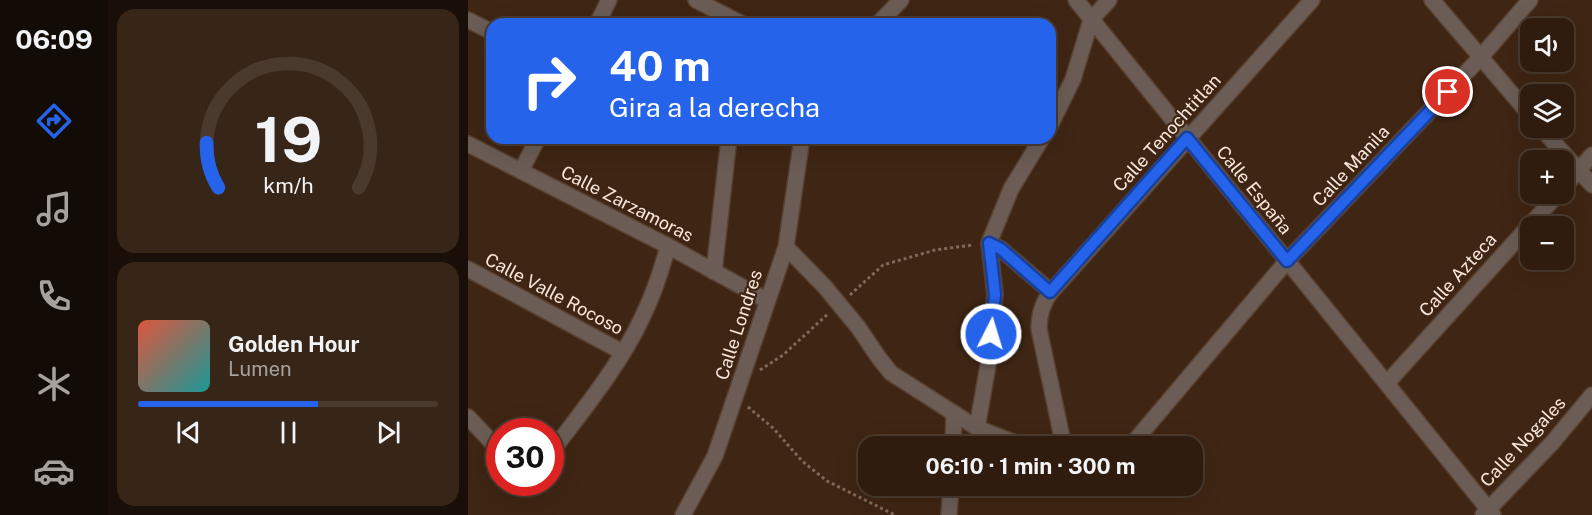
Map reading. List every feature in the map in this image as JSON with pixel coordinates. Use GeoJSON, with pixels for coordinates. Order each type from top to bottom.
{"type":"FeatureCollection","features":[{"type":"Feature","properties":{"kind":"street"},"geometry":{"type":"LineString","coordinates":[[600,18],[609,0]]}},
{"type":"Feature","properties":{"kind":"street"},"geometry":{"type":"LineString","coordinates":[[696,0],[730,18]]}},
{"type":"Feature","properties":{"kind":"street"},"geometry":{"type":"LineString","coordinates":[[884,18],[901,0]]}},
{"type":"Feature","properties":{"kind":"street","name":"Calle España"},"geometry":{"type":"LineString","coordinates":[[1076,0],[1387,383],[1488,513]]}},
{"type":"Feature","properties":{"kind":"street"},"geometry":{"type":"LineString","coordinates":[[1056,114],[1073,79],[1090,20],[1109,0]]}},
{"type":"Feature","properties":{"kind":"street","name":"Calle Tenochtitlan"},"geometry":{"type":"LineString","coordinates":[[1050,292],[1312,0]]}},
{"type":"Feature","properties":{"kind":"street"},"geometry":{"type":"LineString","coordinates":[[1432,0],[1520,103]]}},
{"type":"Feature","properties":{"kind":"street","name":"Calle Manila"},"geometry":{"type":"LineString","coordinates":[[1138,436],[1287,261],[1480,57],[1530,0]]}},
{"type":"Feature","properties":{"kind":"street"},"geometry":{"type":"LineString","coordinates":[[468,20],[486,29]]}},
{"type":"Feature","properties":{"kind":"street"},"geometry":{"type":"LineString","coordinates":[[1549,138],[1592,185]]}},
{"type":"Feature","properties":{"kind":"street","name":"Calle Zarzamoras"},"geometry":{"type":"LineString","coordinates":[[468,144],[668,246],[766,300]]}},
{"type":"Feature","properties":{"kind":"street"},"geometry":{"type":"LineString","coordinates":[[521,171],[535,144]]}},
{"type":"Feature","properties":{"kind":"street"},"geometry":{"type":"LineString","coordinates":[[714,272],[728,144]]}},
{"type":"Feature","properties":{"kind":"street","name":"Calle Londres"},"geometry":{"type":"LineString","coordinates":[[683,515],[715,456],[766,300],[786,247],[801,144]]}},
{"type":"Feature","properties":{"kind":"street"},"geometry":{"type":"LineString","coordinates":[[977,428],[990,354],[995,294],[989,243],[1011,189],[1038,144]]}},
{"type":"Feature","properties":{"kind":"street"},"geometry":{"type":"LineString","coordinates":[[1574,176],[1592,155]]}},
{"type":"Feature","properties":{"kind":"street","name":"Calle Azteca"},"geometry":{"type":"LineString","coordinates":[[1387,383],[1549,204]]}},
{"type":"Feature","properties":{"kind":"street"},"geometry":{"type":"LineString","coordinates":[[989,243],[1001,249],[1050,292],[1044,299],[1040,311],[1039,328],[1062,436]]}},
{"type":"Feature","properties":{"kind":"street"},"geometry":{"type":"LineString","coordinates":[[564,435],[613,368],[641,321],[659,280],[668,246]]}},
{"type":"Feature","properties":{"kind":"street"},"geometry":{"type":"LineString","coordinates":[[786,247],[838,304],[891,373],[977,428],[998,436]]}},
{"type":"Feature","properties":{"kind":"street","name":"Calle Valle Rocoso"},"geometry":{"type":"LineString","coordinates":[[468,269],[622,352]]}},
{"type":"Feature","properties":{"kind":"street","name":"Calle Nogales"},"geometry":{"type":"LineString","coordinates":[[1488,513],[1592,395]]}},
{"type":"Feature","properties":{"kind":"street"},"geometry":{"type":"LineString","coordinates":[[953,436],[954,413]]}},
{"type":"Feature","properties":{"kind":"street"},"geometry":{"type":"LineString","coordinates":[[468,417],[486,436]]}},
{"type":"Feature","properties":{"kind":"street"},"geometry":{"type":"LineString","coordinates":[[949,515],[950,496]]}},
{"type":"Feature","properties":{"kind":"path"},"geometry":{"type":"LineString","coordinates":[[742,378],[763,369],[783,355],[883,265],[935,250],[989,243]]}},
{"type":"Feature","properties":{"kind":"path"},"geometry":{"type":"LineString","coordinates":[[735,397],[773,428],[802,461],[827,481],[895,515]]}},
{"type":"Feature","properties":{"kind":"route"},"geometry":{"type":"LineString","coordinates":[[991,334],[995,294],[989,243],[1001,249],[1050,292],[1187,138],[1287,261],[1448,92]]}}]}
